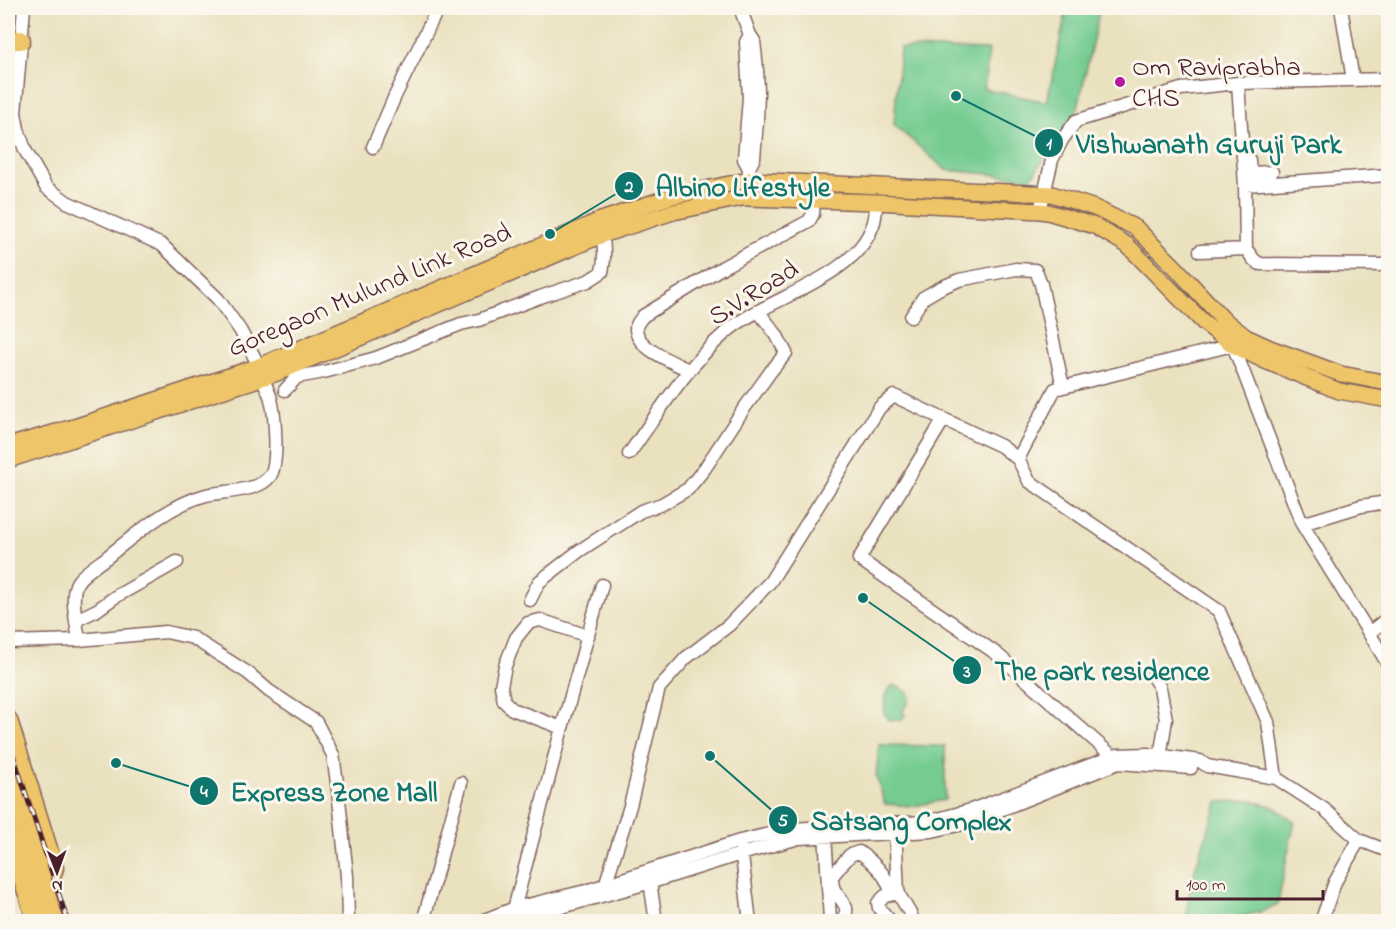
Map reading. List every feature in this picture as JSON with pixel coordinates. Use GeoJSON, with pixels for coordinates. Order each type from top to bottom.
{"type":"FeatureCollection","features":[{"type":"Feature","properties":{"kind":"highway"},"geometry":{"type":"LineString","coordinates":[[8,720],[54,868],[46,891]]}},
{"type":"Feature","properties":{"kind":"highway"},"geometry":{"type":"LineString","coordinates":[[8,777],[55,921]]}},
{"type":"Feature","properties":{"kind":"highway"},"geometry":{"type":"LineString","coordinates":[[8,834],[13,858],[38,921]]}},
{"type":"Feature","properties":{"kind":"main road","name":"Goregaon Mulund Link Road"},"geometry":{"type":"LineString","coordinates":[[8,460],[261,372],[470,291],[564,244],[601,220],[749,174],[1048,193],[1095,208],[1136,228],[1223,319],[1268,354]]}},
{"type":"Feature","properties":{"kind":"main road","name":"Goregaon Mulund Link Road"},"geometry":{"type":"LineString","coordinates":[[564,244],[602,235],[673,212],[742,198],[814,199],[1044,212],[1095,226],[1127,245],[1203,322],[1233,345],[1268,354]]}},
{"type":"Feature","properties":{"kind":"main road"},"geometry":{"type":"LineString","coordinates":[[1268,354],[1341,374],[1389,383]]}},
{"type":"Feature","properties":{"kind":"main road"},"geometry":{"type":"LineString","coordinates":[[1268,354],[1339,391],[1389,400]]}},
{"type":"Feature","properties":{"kind":"main road","name":"Goregaon Mulund Link Road"},"geometry":{"type":"LineString","coordinates":[[8,446],[261,372]]}},
{"type":"Feature","properties":{"kind":"street"},"geometry":{"type":"LineString","coordinates":[[24,8],[14,40],[15,113],[25,150],[46,187],[67,202],[162,244],[218,299],[240,330],[261,372],[270,398],[275,434],[275,464],[271,475],[263,483],[255,487],[207,495],[186,502],[118,548],[78,582],[74,593],[74,604],[79,639]]}},
{"type":"Feature","properties":{"kind":"street"},"geometry":{"type":"LineString","coordinates":[[373,147],[438,8]]}},
{"type":"Feature","properties":{"kind":"street"},"geometry":{"type":"LineString","coordinates":[[740,8],[750,36],[746,42],[753,69],[749,98],[750,151],[744,159],[749,174],[748,198]]}},
{"type":"Feature","properties":{"kind":"street"},"geometry":{"type":"LineString","coordinates":[[1341,8],[1353,80]]}},
{"type":"Feature","properties":{"kind":"street"},"geometry":{"type":"LineString","coordinates":[[1044,212],[1052,160],[1056,150],[1067,131],[1076,121],[1085,117],[1181,89],[1238,83],[1389,79]]}},
{"type":"Feature","properties":{"kind":"street"},"geometry":{"type":"LineString","coordinates":[[1238,83],[1245,185],[1246,249],[1254,260],[1260,264],[1389,265]]}},
{"type":"Feature","properties":{"kind":"street"},"geometry":{"type":"LineString","coordinates":[[1247,142],[1249,172],[1251,173],[1265,176],[1389,175]]}},
{"type":"Feature","properties":{"kind":"street"},"geometry":{"type":"LineString","coordinates":[[1245,185],[1265,176]]}},
{"type":"Feature","properties":{"kind":"street"},"geometry":{"type":"LineString","coordinates":[[688,370],[641,342],[636,329],[637,323],[643,316],[723,267],[809,220],[813,214],[814,199]]}},
{"type":"Feature","properties":{"kind":"street","name":"S.V.Road"},"geometry":{"type":"LineString","coordinates":[[629,454],[688,370],[726,332],[758,311],[840,266],[856,252],[873,226],[876,217],[876,202]]}},
{"type":"Feature","properties":{"kind":"street"},"geometry":{"type":"LineString","coordinates":[[285,390],[297,377],[376,358],[461,324],[487,318],[588,281],[602,272],[605,249],[602,235]]}},
{"type":"Feature","properties":{"kind":"street"},"geometry":{"type":"LineString","coordinates":[[1200,251],[1246,249]]}},
{"type":"Feature","properties":{"kind":"street"},"geometry":{"type":"LineString","coordinates":[[911,317],[923,298],[959,280],[1016,269],[1035,270],[1041,284],[1063,387]]}},
{"type":"Feature","properties":{"kind":"street"},"geometry":{"type":"LineString","coordinates":[[530,600],[539,582],[579,551],[641,511],[662,504],[688,489],[705,468],[736,420],[786,353],[776,334],[758,311]]}},
{"type":"Feature","properties":{"kind":"street"},"geometry":{"type":"LineString","coordinates":[[1018,459],[1055,389],[1233,345],[1302,524],[1389,664]]}},
{"type":"Feature","properties":{"kind":"street"},"geometry":{"type":"LineString","coordinates":[[604,890],[630,806],[659,688],[686,658],[729,625],[770,582],[880,407],[894,396],[1001,446],[1018,459],[1029,481],[1219,611],[1268,722],[1276,778]]}},
{"type":"Feature","properties":{"kind":"street"},"geometry":{"type":"LineString","coordinates":[[944,419],[859,559],[997,654],[1114,760],[1125,763],[1160,760],[1200,761],[1207,766],[1276,778],[1324,809],[1359,840],[1389,850]]}},
{"type":"Feature","properties":{"kind":"street"},"geometry":{"type":"LineString","coordinates":[[1302,524],[1361,506],[1389,502]]}},
{"type":"Feature","properties":{"kind":"street"},"geometry":{"type":"LineString","coordinates":[[76,620],[177,562]]}},
{"type":"Feature","properties":{"kind":"street"},"geometry":{"type":"LineString","coordinates":[[511,917],[602,585]]}},
{"type":"Feature","properties":{"kind":"street"},"geometry":{"type":"LineString","coordinates":[[1370,633],[1389,618]]}},
{"type":"Feature","properties":{"kind":"street"},"geometry":{"type":"LineString","coordinates":[[562,728],[512,709],[504,700],[501,686],[506,666],[516,638],[528,623],[540,620],[588,636]]}},
{"type":"Feature","properties":{"kind":"street"},"geometry":{"type":"LineString","coordinates":[[8,642],[166,632],[193,638],[248,673],[269,691],[316,722],[333,755],[347,876],[348,921]]}},
{"type":"Feature","properties":{"kind":"street"},"geometry":{"type":"LineString","coordinates":[[1154,676],[1160,688],[1166,719],[1160,760]]}},
{"type":"Feature","properties":{"kind":"street"},"geometry":{"type":"LineString","coordinates":[[649,876],[799,838],[825,833],[899,828],[927,822],[1011,800],[1114,760]]}},
{"type":"Feature","properties":{"kind":"street"},"geometry":{"type":"LineString","coordinates":[[423,921],[461,783]]}},
{"type":"Feature","properties":{"kind":"street"},"geometry":{"type":"LineString","coordinates":[[899,828],[932,831],[967,823],[1011,800]]}},
{"type":"Feature","properties":{"kind":"street"},"geometry":{"type":"LineString","coordinates":[[899,828],[904,860]]}},
{"type":"Feature","properties":{"kind":"street"},"geometry":{"type":"LineString","coordinates":[[894,891],[899,828]]}},
{"type":"Feature","properties":{"kind":"street"},"geometry":{"type":"LineString","coordinates":[[479,921],[511,917],[586,891],[604,890],[649,876],[740,841],[790,829],[825,833]]}},
{"type":"Feature","properties":{"kind":"street"},"geometry":{"type":"LineString","coordinates":[[825,833],[830,921]]}},
{"type":"Feature","properties":{"kind":"street"},"geometry":{"type":"LineString","coordinates":[[1322,921],[1335,882],[1359,840]]}},
{"type":"Feature","properties":{"kind":"street"},"geometry":{"type":"LineString","coordinates":[[740,841],[750,921]]}},
{"type":"Feature","properties":{"kind":"street"},"geometry":{"type":"LineString","coordinates":[[840,921],[846,913],[845,904],[834,891],[832,876],[850,855],[859,852],[869,859],[888,882],[911,915],[912,921]]}},
{"type":"Feature","properties":{"kind":"street"},"geometry":{"type":"LineString","coordinates":[[649,876],[656,921]]}},
{"type":"Feature","properties":{"kind":"street"},"geometry":{"type":"LineString","coordinates":[[891,921],[879,908],[878,903],[894,891]]}},
{"type":"Feature","properties":{"kind":"green space"},"geometry":{"type":"Polygon","coordinates":[[[1067,8],[1100,8],[1077,112],[1031,178],[946,170],[894,125],[900,48],[989,50],[984,89],[1047,102],[1067,8]]]}},
{"type":"Feature","properties":{"kind":"green space"},"geometry":{"type":"Polygon","coordinates":[[[893,685],[905,690],[910,698],[903,710],[905,716],[900,721],[890,721],[884,713],[885,700],[889,688],[893,685]]]}},
{"type":"Feature","properties":{"kind":"green space"},"geometry":{"type":"Polygon","coordinates":[[[879,745],[945,746],[945,800],[913,806],[885,804],[876,776],[879,745]]]}},
{"type":"Feature","properties":{"kind":"green space"},"geometry":{"type":"Polygon","coordinates":[[[1250,800],[1274,807],[1295,822],[1278,904],[1263,911],[1224,921],[1186,921],[1194,875],[1218,802],[1250,800]]]}},
{"type":"Feature","properties":{"kind":"railway"},"geometry":{"type":"LineString","coordinates":[[8,739],[68,922]]}},
{"type":"Feature","properties":{"kind":"place","name":"Om Raviprabha CHS"},"geometry":{"type":"Point","coordinates":[1120,82]}},
{"type":"Feature","properties":{"kind":"place","name":"Vishwanath Guruji Park"},"geometry":{"type":"Point","coordinates":[956,96]}},
{"type":"Feature","properties":{"kind":"place","name":"Albino Lifestyle"},"geometry":{"type":"Point","coordinates":[550,234]}},
{"type":"Feature","properties":{"kind":"place","name":"The park residence"},"geometry":{"type":"Point","coordinates":[863,598]}},
{"type":"Feature","properties":{"kind":"place","name":"Satsang Complex"},"geometry":{"type":"Point","coordinates":[710,756]}},
{"type":"Feature","properties":{"kind":"place","name":"Express Zone Mall"},"geometry":{"type":"Point","coordinates":[116,763]}}]}
